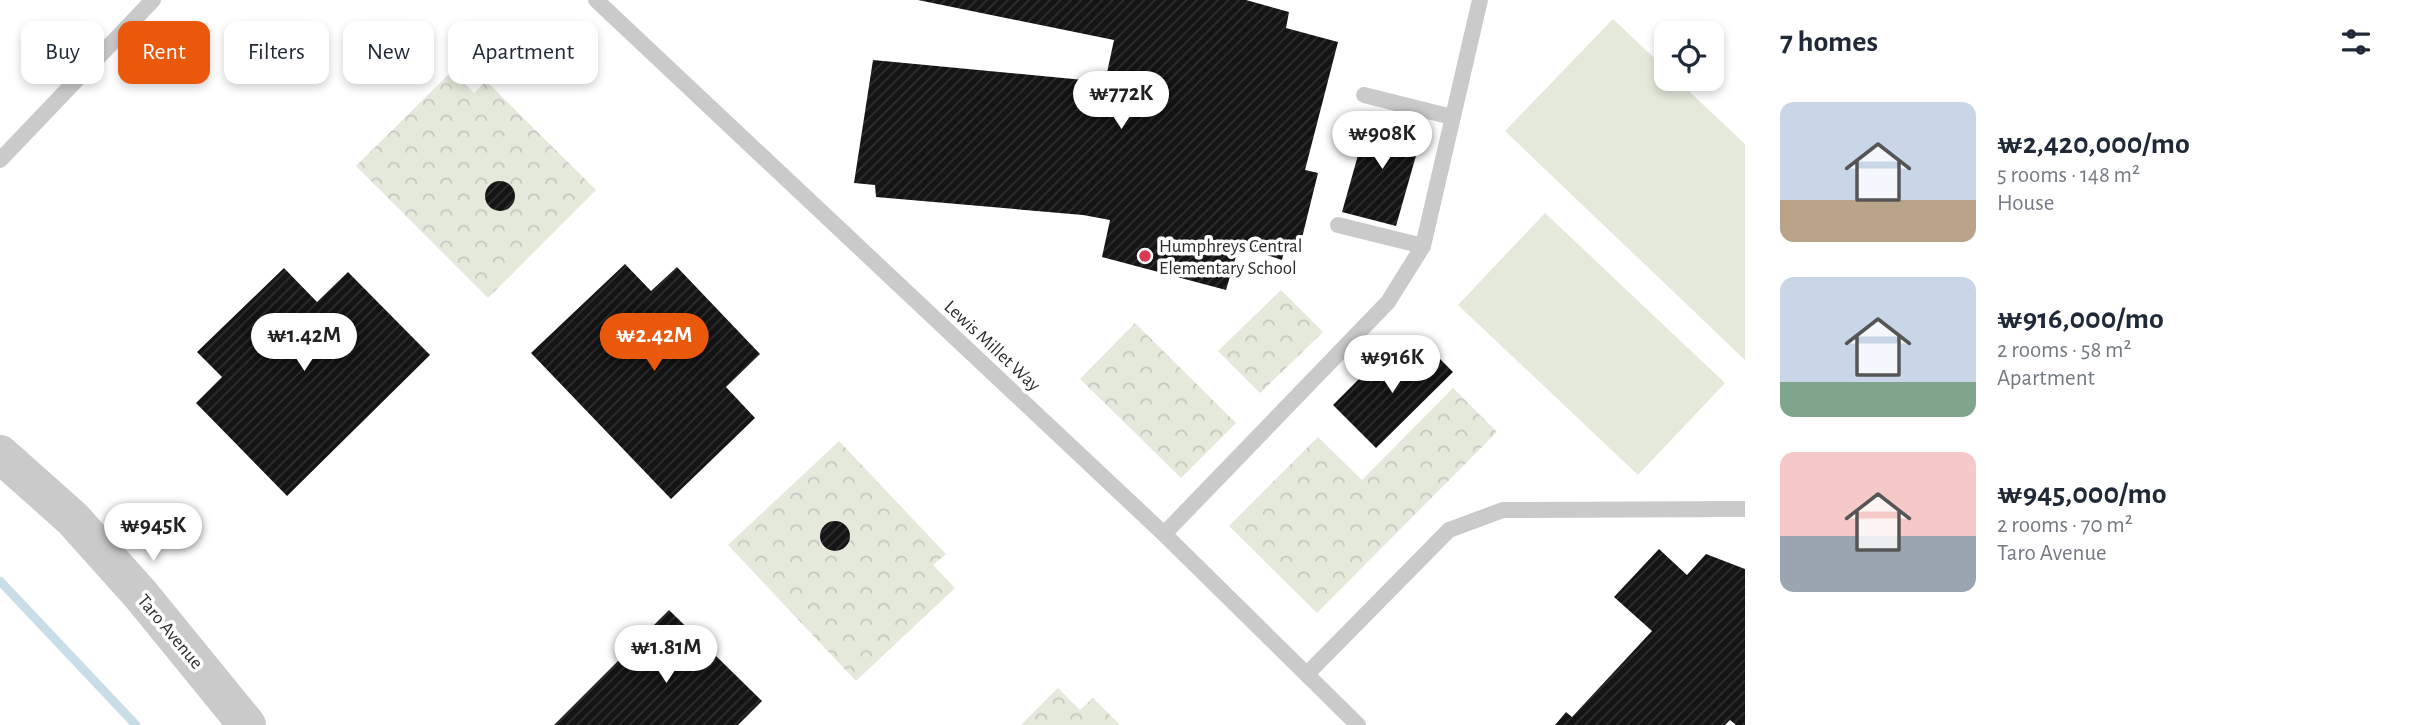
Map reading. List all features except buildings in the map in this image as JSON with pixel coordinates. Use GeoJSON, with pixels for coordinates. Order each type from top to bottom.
{"type":"FeatureCollection","features":[{"type":"Feature","properties":{"kind":"street","name":"Taro Avenue"},"geometry":{"type":"LineString","coordinates":[[0,454],[73,519],[150,606],[247,725]]}},
{"type":"Feature","properties":{"kind":"lane"},"geometry":{"type":"LineString","coordinates":[[0,160],[153,0]]}},
{"type":"Feature","properties":{"kind":"lane","name":"Lewis Millet Way"},"geometry":{"type":"LineString","coordinates":[[596,0],[1164,534],[1358,725]]}},
{"type":"Feature","properties":{"kind":"lane"},"geometry":{"type":"LineString","coordinates":[[1164,534],[1388,302],[1423,246],[1480,0]]}},
{"type":"Feature","properties":{"kind":"lane"},"geometry":{"type":"LineString","coordinates":[[1364,95],[1452,117]]}},
{"type":"Feature","properties":{"kind":"lane"},"geometry":{"type":"LineString","coordinates":[[1338,225],[1423,246]]}},
{"type":"Feature","properties":{"kind":"lane"},"geometry":{"type":"LineString","coordinates":[[1307,674],[1449,530],[1473,519],[1503,510],[1745,509]]}},
{"type":"Feature","properties":{"kind":"green space"},"geometry":{"type":"Polygon","coordinates":[[[1613,19],[1654,58],[1654,91],[1689,91],[1745,144],[1745,360],[1505,131],[1613,19]]]}},
{"type":"Feature","properties":{"kind":"green space"},"geometry":{"type":"Polygon","coordinates":[[[448,75],[448,84],[465,84],[474,93],[483,84],[489,84],[596,190],[488,298],[356,166],[448,75]]]}},
{"type":"Feature","properties":{"kind":"green space"},"geometry":{"type":"Polygon","coordinates":[[[1545,213],[1725,383],[1638,475],[1458,305],[1545,213]]]}},
{"type":"Feature","properties":{"kind":"green space"},"geometry":{"type":"Polygon","coordinates":[[[1281,290],[1323,332],[1260,393],[1218,351],[1281,290]]]}},
{"type":"Feature","properties":{"kind":"green space"},"geometry":{"type":"Polygon","coordinates":[[[1135,323],[1236,423],[1181,478],[1080,379],[1135,323]]]}},
{"type":"Feature","properties":{"kind":"green space"},"geometry":{"type":"Polygon","coordinates":[[[1453,388],[1497,432],[1317,613],[1229,526],[1318,437],[1362,480],[1453,388]]]}},
{"type":"Feature","properties":{"kind":"green space"},"geometry":{"type":"Polygon","coordinates":[[[839,441],[946,554],[933,565],[955,588],[856,681],[728,545],[839,441]]]}},
{"type":"Feature","properties":{"kind":"green space"},"geometry":{"type":"Polygon","coordinates":[[[1058,688],[1080,710],[1093,698],[1120,725],[1021,725],[1058,688]]]}},
{"type":"Feature","properties":{"kind":"waterway"},"geometry":{"type":"LineString","coordinates":[[0,581],[136,725]]}},
{"type":"Feature","properties":{"kind":"place","name":"Humphreys Central Elementary School"},"geometry":{"type":"Point","coordinates":[1145,256]}}]}
